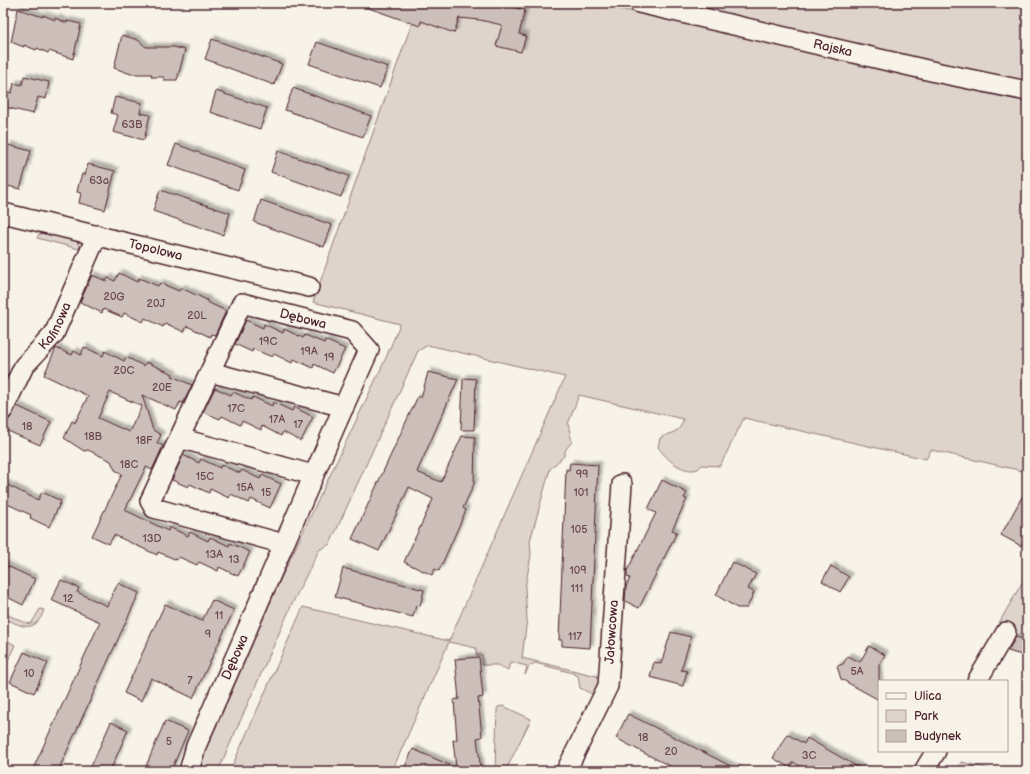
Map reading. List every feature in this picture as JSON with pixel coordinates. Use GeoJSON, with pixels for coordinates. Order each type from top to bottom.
{"type":"FeatureCollection","features":[{"type":"Feature","properties":{"kind":"street","name":"Rajska"},"geometry":{"type":"LineString","coordinates":[[639,3],[940,73],[1027,91]]}},
{"type":"Feature","properties":{"kind":"street","name":"Topolowa"},"geometry":{"type":"LineString","coordinates":[[3,214],[97,235],[309,287]]}},
{"type":"Feature","properties":{"kind":"street","name":"Kalinowa"},"geometry":{"type":"LineString","coordinates":[[3,410],[24,366],[54,334],[97,235]]}},
{"type":"Feature","properties":{"kind":"street","name":"Dębowa"},"geometry":{"type":"LineString","coordinates":[[189,771],[196,746],[263,597],[313,475],[369,350],[352,331],[242,303],[150,501],[154,508],[284,544]]}},
{"type":"Feature","properties":{"kind":"street"},"geometry":{"type":"LineString","coordinates":[[210,372],[344,407]]}},
{"type":"Feature","properties":{"kind":"street"},"geometry":{"type":"LineString","coordinates":[[179,438],[313,475]]}},
{"type":"Feature","properties":{"kind":"street","name":"Jałowcowa"},"geometry":{"type":"LineString","coordinates":[[566,771],[608,686],[622,484]]}},
{"type":"Feature","properties":{"kind":"street"},"geometry":{"type":"LineString","coordinates":[[978,680],[1006,632]]}},
{"type":"Feature","properties":{"kind":"street"},"geometry":{"type":"LineString","coordinates":[[924,771],[935,752]]}},
{"type":"Feature","properties":{"kind":"green space"},"geometry":{"type":"Polygon","coordinates":[[[419,3],[594,3],[651,16],[675,18],[1027,101],[1027,472],[931,450],[926,459],[744,418],[720,466],[702,465],[698,469],[692,470],[681,467],[670,461],[658,447],[660,438],[678,430],[683,419],[579,395],[568,424],[572,442],[566,449],[564,456],[550,469],[530,541],[531,555],[525,588],[527,619],[522,658],[601,677],[592,694],[580,688],[578,676],[573,673],[535,663],[529,666],[525,675],[527,666],[510,662],[508,670],[497,665],[482,665],[482,655],[476,655],[476,648],[449,642],[392,771],[230,771],[303,607],[449,641],[565,377],[428,345],[418,351],[330,544],[319,550],[292,604],[218,771],[194,771],[271,599],[385,360],[400,324],[313,302],[419,3]]]}},
{"type":"Feature","properties":{"kind":"green space"},"geometry":{"type":"Polygon","coordinates":[[[681,3],[1027,3],[1027,85],[681,3]]]}},
{"type":"Feature","properties":{"kind":"green space"},"geometry":{"type":"Polygon","coordinates":[[[39,234],[72,235],[80,246],[79,249],[37,238],[39,234]]]}},
{"type":"Feature","properties":{"kind":"green space"},"geometry":{"type":"Polygon","coordinates":[[[1027,574],[1027,638],[1012,633],[1014,629],[999,623],[1027,574]]]}},
{"type":"Feature","properties":{"kind":"green space"},"geometry":{"type":"Polygon","coordinates":[[[40,609],[44,610],[41,617],[33,625],[23,626],[5,618],[6,614],[31,624],[40,609]]]}},
{"type":"Feature","properties":{"kind":"green space"},"geometry":{"type":"Polygon","coordinates":[[[3,638],[15,645],[3,671],[3,638]]]}},
{"type":"Feature","properties":{"kind":"green space"},"geometry":{"type":"Polygon","coordinates":[[[503,706],[531,719],[507,768],[512,771],[495,771],[497,709],[498,707],[503,706]]]}},
{"type":"Feature","properties":{"kind":"green space"},"geometry":{"type":"Polygon","coordinates":[[[961,762],[999,771],[956,771],[961,762]]]}},
{"type":"Feature","properties":{"kind":"building"},"geometry":{"type":"Polygon","coordinates":[[[360,3],[496,3],[525,10],[519,34],[526,36],[521,52],[496,46],[502,25],[480,20],[459,18],[454,33],[421,21],[420,26],[360,5],[360,3]]]}},
{"type":"Feature","properties":{"kind":"building"},"geometry":{"type":"Polygon","coordinates":[[[18,9],[43,17],[43,15],[55,20],[55,18],[67,23],[67,21],[81,24],[73,59],[49,51],[48,53],[37,48],[36,50],[24,45],[24,47],[11,42],[18,9]]]}},
{"type":"Feature","properties":{"kind":"building"},"geometry":{"type":"Polygon","coordinates":[[[122,35],[138,40],[146,47],[174,47],[185,50],[177,80],[164,80],[164,77],[151,77],[152,74],[131,74],[114,68],[122,35]]]}},
{"type":"Feature","properties":{"kind":"building"},"geometry":{"type":"Polygon","coordinates":[[[212,39],[282,64],[274,85],[205,59],[212,39]]]}},
{"type":"Feature","properties":{"kind":"building"},"geometry":{"type":"Polygon","coordinates":[[[317,42],[388,67],[380,88],[309,64],[317,42]]]}},
{"type":"Feature","properties":{"kind":"building"},"geometry":{"type":"Polygon","coordinates":[[[24,76],[49,82],[46,99],[38,97],[33,114],[5,107],[8,92],[12,93],[14,83],[22,85],[24,76]]]}},
{"type":"Feature","properties":{"kind":"building"},"geometry":{"type":"Polygon","coordinates":[[[293,88],[371,116],[363,137],[285,110],[293,88]]]}},
{"type":"Feature","properties":{"kind":"building"},"geometry":{"type":"Polygon","coordinates":[[[216,91],[267,108],[260,129],[210,112],[216,91]]]}},
{"type":"Feature","properties":{"kind":"building"},"geometry":{"type":"Polygon","coordinates":[[[115,97],[142,103],[140,113],[150,115],[144,140],[113,132],[118,115],[111,113],[115,97]]]}},
{"type":"Feature","properties":{"kind":"building"},"geometry":{"type":"Polygon","coordinates":[[[176,144],[245,170],[238,190],[168,165],[176,144]]]}},
{"type":"Feature","properties":{"kind":"building"},"geometry":{"type":"Polygon","coordinates":[[[8,145],[31,151],[20,189],[3,185],[3,166],[8,145]]]}},
{"type":"Feature","properties":{"kind":"building"},"geometry":{"type":"Polygon","coordinates":[[[278,151],[349,176],[341,197],[271,172],[278,151]]]}},
{"type":"Feature","properties":{"kind":"building"},"geometry":{"type":"Polygon","coordinates":[[[88,164],[115,171],[105,210],[79,203],[81,193],[77,192],[79,183],[82,174],[85,175],[88,164]]]}},
{"type":"Feature","properties":{"kind":"building"},"geometry":{"type":"Polygon","coordinates":[[[160,190],[230,213],[223,235],[153,211],[160,190]]]}},
{"type":"Feature","properties":{"kind":"building"},"geometry":{"type":"Polygon","coordinates":[[[261,200],[332,225],[324,247],[254,222],[261,200]]]}},
{"type":"Feature","properties":{"kind":"building"},"geometry":{"type":"Polygon","coordinates":[[[119,273],[137,282],[139,278],[158,286],[160,283],[179,291],[181,288],[226,311],[215,335],[211,334],[210,337],[187,326],[184,332],[165,323],[163,327],[145,318],[143,322],[124,313],[122,317],[103,309],[102,313],[80,302],[92,275],[106,281],[108,278],[115,281],[119,273]]]}},
{"type":"Feature","properties":{"kind":"building"},"geometry":{"type":"Polygon","coordinates":[[[246,320],[263,328],[264,324],[283,333],[284,329],[303,338],[305,335],[324,343],[325,340],[345,349],[333,373],[314,364],[313,368],[294,359],[292,363],[274,354],[272,357],[253,349],[252,352],[235,344],[246,320]]]}},
{"type":"Feature","properties":{"kind":"building"},"geometry":{"type":"Polygon","coordinates":[[[84,347],[103,356],[105,351],[124,361],[126,357],[144,366],[146,362],[173,374],[172,376],[192,385],[183,403],[180,402],[176,410],[142,395],[153,430],[161,435],[157,443],[163,446],[152,470],[146,467],[125,510],[168,531],[169,527],[188,536],[190,532],[208,541],[210,537],[229,546],[230,543],[250,552],[238,576],[219,567],[218,571],[199,562],[197,565],[179,557],[177,560],[158,552],[157,555],[114,535],[109,544],[92,536],[122,474],[115,470],[111,461],[88,450],[84,451],[64,438],[72,421],[75,423],[88,396],[44,375],[56,348],[72,355],[74,351],[81,355],[84,347]],[[110,392],[98,418],[129,432],[142,406],[110,392]]]}},
{"type":"Feature","properties":{"kind":"building"},"geometry":{"type":"Polygon","coordinates":[[[428,372],[458,379],[417,472],[441,482],[462,436],[475,437],[474,484],[463,508],[466,510],[439,571],[435,569],[432,575],[404,562],[433,499],[409,487],[379,551],[352,539],[418,396],[421,398],[428,372]]]}},
{"type":"Feature","properties":{"kind":"building"},"geometry":{"type":"Polygon","coordinates":[[[463,378],[476,379],[474,430],[461,430],[463,378]]]}},
{"type":"Feature","properties":{"kind":"building"},"geometry":{"type":"Polygon","coordinates":[[[215,388],[231,395],[233,392],[251,400],[253,397],[272,406],[273,402],[292,411],[294,407],[313,417],[301,441],[283,432],[281,436],[262,426],[261,430],[242,421],[240,425],[222,416],[220,419],[203,412],[215,388]]]}},
{"type":"Feature","properties":{"kind":"building"},"geometry":{"type":"Polygon","coordinates":[[[17,406],[51,422],[40,445],[3,429],[17,406]]]}},
{"type":"Feature","properties":{"kind":"building"},"geometry":{"type":"Polygon","coordinates":[[[183,455],[199,463],[201,459],[220,468],[221,465],[240,473],[242,470],[260,479],[262,475],[281,484],[270,508],[251,499],[249,503],[231,494],[229,498],[210,489],[209,493],[190,484],[188,487],[172,480],[183,455]]]}},
{"type":"Feature","properties":{"kind":"building"},"geometry":{"type":"Polygon","coordinates":[[[570,463],[598,465],[590,648],[562,646],[562,640],[559,640],[566,469],[569,470],[570,463]]]}},
{"type":"Feature","properties":{"kind":"building"},"geometry":{"type":"Polygon","coordinates":[[[662,480],[687,493],[684,498],[687,499],[672,530],[677,532],[639,608],[625,601],[626,587],[630,578],[627,577],[627,571],[656,513],[648,509],[662,480]]]}},
{"type":"Feature","properties":{"kind":"building"},"geometry":{"type":"Polygon","coordinates":[[[3,483],[38,500],[42,492],[61,501],[49,527],[30,518],[31,515],[3,502],[3,483]]]}},
{"type":"Feature","properties":{"kind":"building"},"geometry":{"type":"Polygon","coordinates":[[[1027,488],[1027,534],[1021,546],[1001,535],[1027,488]]]}},
{"type":"Feature","properties":{"kind":"building"},"geometry":{"type":"Polygon","coordinates":[[[732,562],[756,574],[748,589],[754,592],[747,608],[737,608],[716,595],[732,562]]]}},
{"type":"Feature","properties":{"kind":"building"},"geometry":{"type":"Polygon","coordinates":[[[3,564],[35,579],[23,605],[3,595],[3,564]]]}},
{"type":"Feature","properties":{"kind":"building"},"geometry":{"type":"Polygon","coordinates":[[[831,566],[849,577],[840,592],[822,581],[831,566]]]}},
{"type":"Feature","properties":{"kind":"building"},"geometry":{"type":"Polygon","coordinates":[[[343,568],[424,590],[420,606],[416,605],[413,617],[335,597],[343,568]]]}},
{"type":"Feature","properties":{"kind":"building"},"geometry":{"type":"Polygon","coordinates":[[[61,580],[79,588],[77,592],[107,606],[118,583],[139,593],[58,771],[32,771],[100,622],[51,600],[61,580]]]}},
{"type":"Feature","properties":{"kind":"building"},"geometry":{"type":"Polygon","coordinates":[[[212,600],[234,610],[193,698],[151,678],[141,701],[124,693],[165,604],[202,621],[212,600]]]}},
{"type":"Feature","properties":{"kind":"building"},"geometry":{"type":"Polygon","coordinates":[[[671,632],[691,637],[681,670],[687,671],[683,686],[650,677],[654,662],[661,664],[671,632]]]}},
{"type":"Feature","properties":{"kind":"building"},"geometry":{"type":"Polygon","coordinates":[[[1016,637],[1027,640],[1025,656],[1008,651],[1016,637]]]}},
{"type":"Feature","properties":{"kind":"building"},"geometry":{"type":"Polygon","coordinates":[[[869,646],[885,655],[879,665],[878,699],[841,679],[837,666],[843,664],[848,656],[860,662],[869,646]]]}},
{"type":"Feature","properties":{"kind":"building"},"geometry":{"type":"Polygon","coordinates":[[[24,652],[48,663],[34,693],[10,682],[24,652]]]}},
{"type":"Feature","properties":{"kind":"building"},"geometry":{"type":"Polygon","coordinates":[[[479,657],[483,697],[478,698],[482,737],[477,738],[481,771],[403,771],[413,749],[456,768],[453,740],[457,740],[454,700],[459,699],[455,659],[479,657]]]}},
{"type":"Feature","properties":{"kind":"building"},"geometry":{"type":"Polygon","coordinates":[[[628,714],[740,771],[680,771],[644,753],[616,738],[628,714]]]}},
{"type":"Feature","properties":{"kind":"building"},"geometry":{"type":"Polygon","coordinates":[[[165,721],[188,731],[171,771],[144,771],[165,721]]]}},
{"type":"Feature","properties":{"kind":"building"},"geometry":{"type":"Polygon","coordinates":[[[111,722],[128,730],[110,771],[89,771],[111,722]]]}},
{"type":"Feature","properties":{"kind":"building"},"geometry":{"type":"Polygon","coordinates":[[[787,734],[804,744],[807,738],[865,771],[809,771],[793,762],[790,768],[773,758],[787,734]]]}}]}
